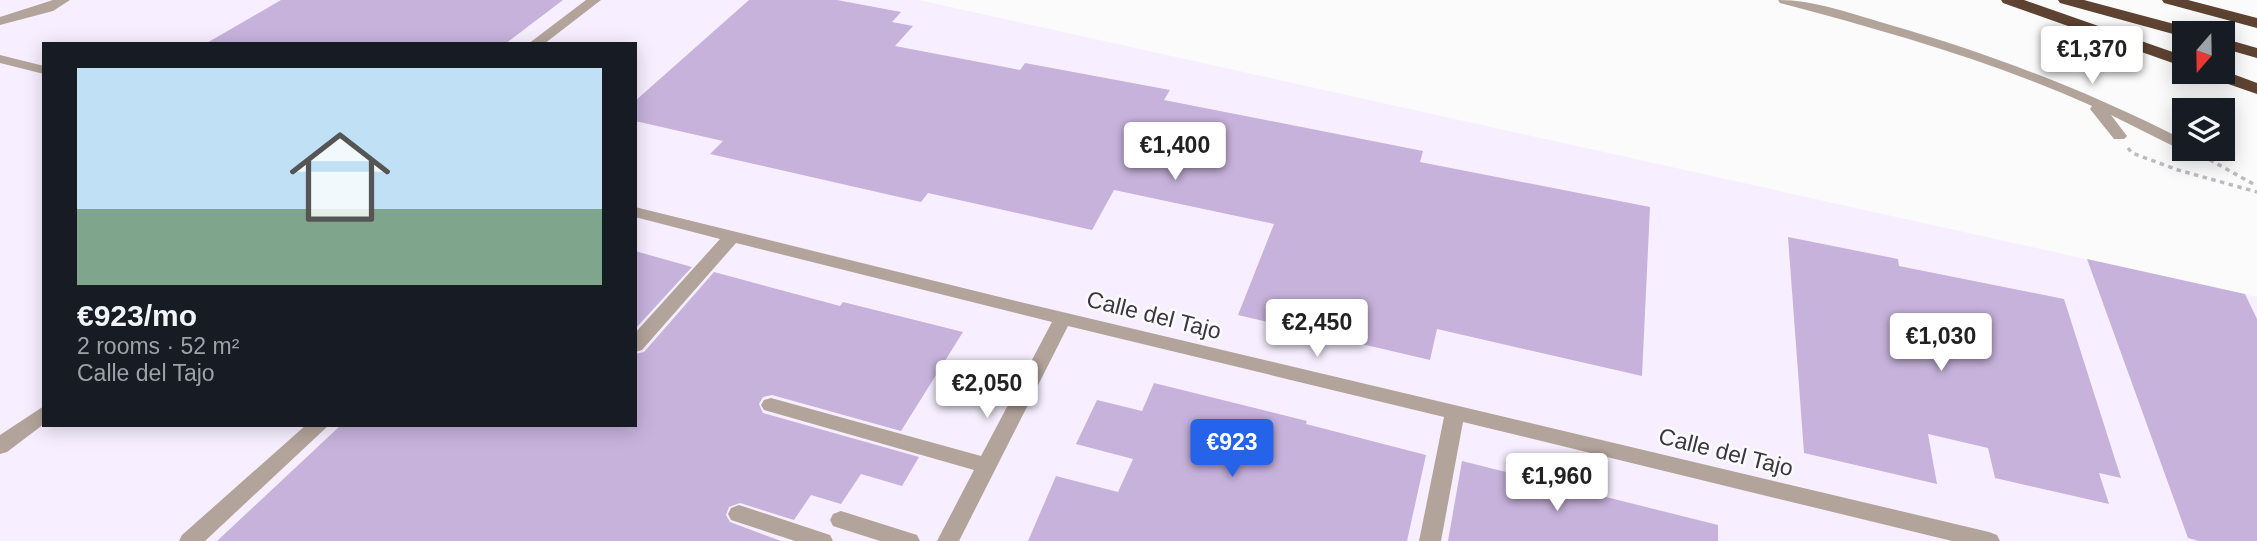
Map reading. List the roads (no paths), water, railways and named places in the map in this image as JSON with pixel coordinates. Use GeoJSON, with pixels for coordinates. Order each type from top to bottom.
{"type":"FeatureCollection","features":[{"type":"Feature","properties":{"kind":"highway"},"geometry":{"type":"LineString","coordinates":[[2010,0],[2172,58]]}},
{"type":"Feature","properties":{"kind":"highway"},"geometry":{"type":"LineString","coordinates":[[2066,0],[2172,29]]}},
{"type":"Feature","properties":{"kind":"highway"},"geometry":{"type":"LineString","coordinates":[[2170,0],[2257,23]]}},
{"type":"Feature","properties":{"kind":"highway"},"geometry":{"type":"LineString","coordinates":[[2235,47],[2257,53]]}},
{"type":"Feature","properties":{"kind":"highway"},"geometry":{"type":"LineString","coordinates":[[2235,81],[2257,89]]}},
{"type":"Feature","properties":{"kind":"street"},"geometry":{"type":"LineString","coordinates":[[0,22],[48,8],[62,0]]}},
{"type":"Feature","properties":{"kind":"street"},"geometry":{"type":"LineString","coordinates":[[538,42],[594,0]]}},
{"type":"Feature","properties":{"kind":"street"},"geometry":{"type":"LineString","coordinates":[[1785,0],[1896,29],[2030,75],[2095,101],[2172,140]]}},
{"type":"Feature","properties":{"kind":"street"},"geometry":{"type":"LineString","coordinates":[[0,60],[42,70]]}},
{"type":"Feature","properties":{"kind":"street"},"geometry":{"type":"LineString","coordinates":[[2030,75],[2089,104],[2104,115],[2119,136]]}},
{"type":"Feature","properties":{"kind":"street","name":"Calle del Tajo"},"geometry":{"type":"LineString","coordinates":[[637,213],[1989,541]]}},
{"type":"Feature","properties":{"kind":"street"},"geometry":{"type":"LineString","coordinates":[[637,343],[731,237]]}},
{"type":"Feature","properties":{"kind":"street"},"geometry":{"type":"LineString","coordinates":[[948,541],[1063,318]]}},
{"type":"Feature","properties":{"kind":"street"},"geometry":{"type":"LineString","coordinates":[[771,405],[987,466]]}},
{"type":"Feature","properties":{"kind":"street"},"geometry":{"type":"LineString","coordinates":[[1430,541],[1455,412]]}},
{"type":"Feature","properties":{"kind":"street"},"geometry":{"type":"LineString","coordinates":[[0,446],[42,414]]}},
{"type":"Feature","properties":{"kind":"street"},"geometry":{"type":"LineString","coordinates":[[190,541],[316,427]]}},
{"type":"Feature","properties":{"kind":"street"},"geometry":{"type":"LineString","coordinates":[[739,514],[822,541]]}},
{"type":"Feature","properties":{"kind":"street"},"geometry":{"type":"LineString","coordinates":[[841,520],[908,541]]}}]}
